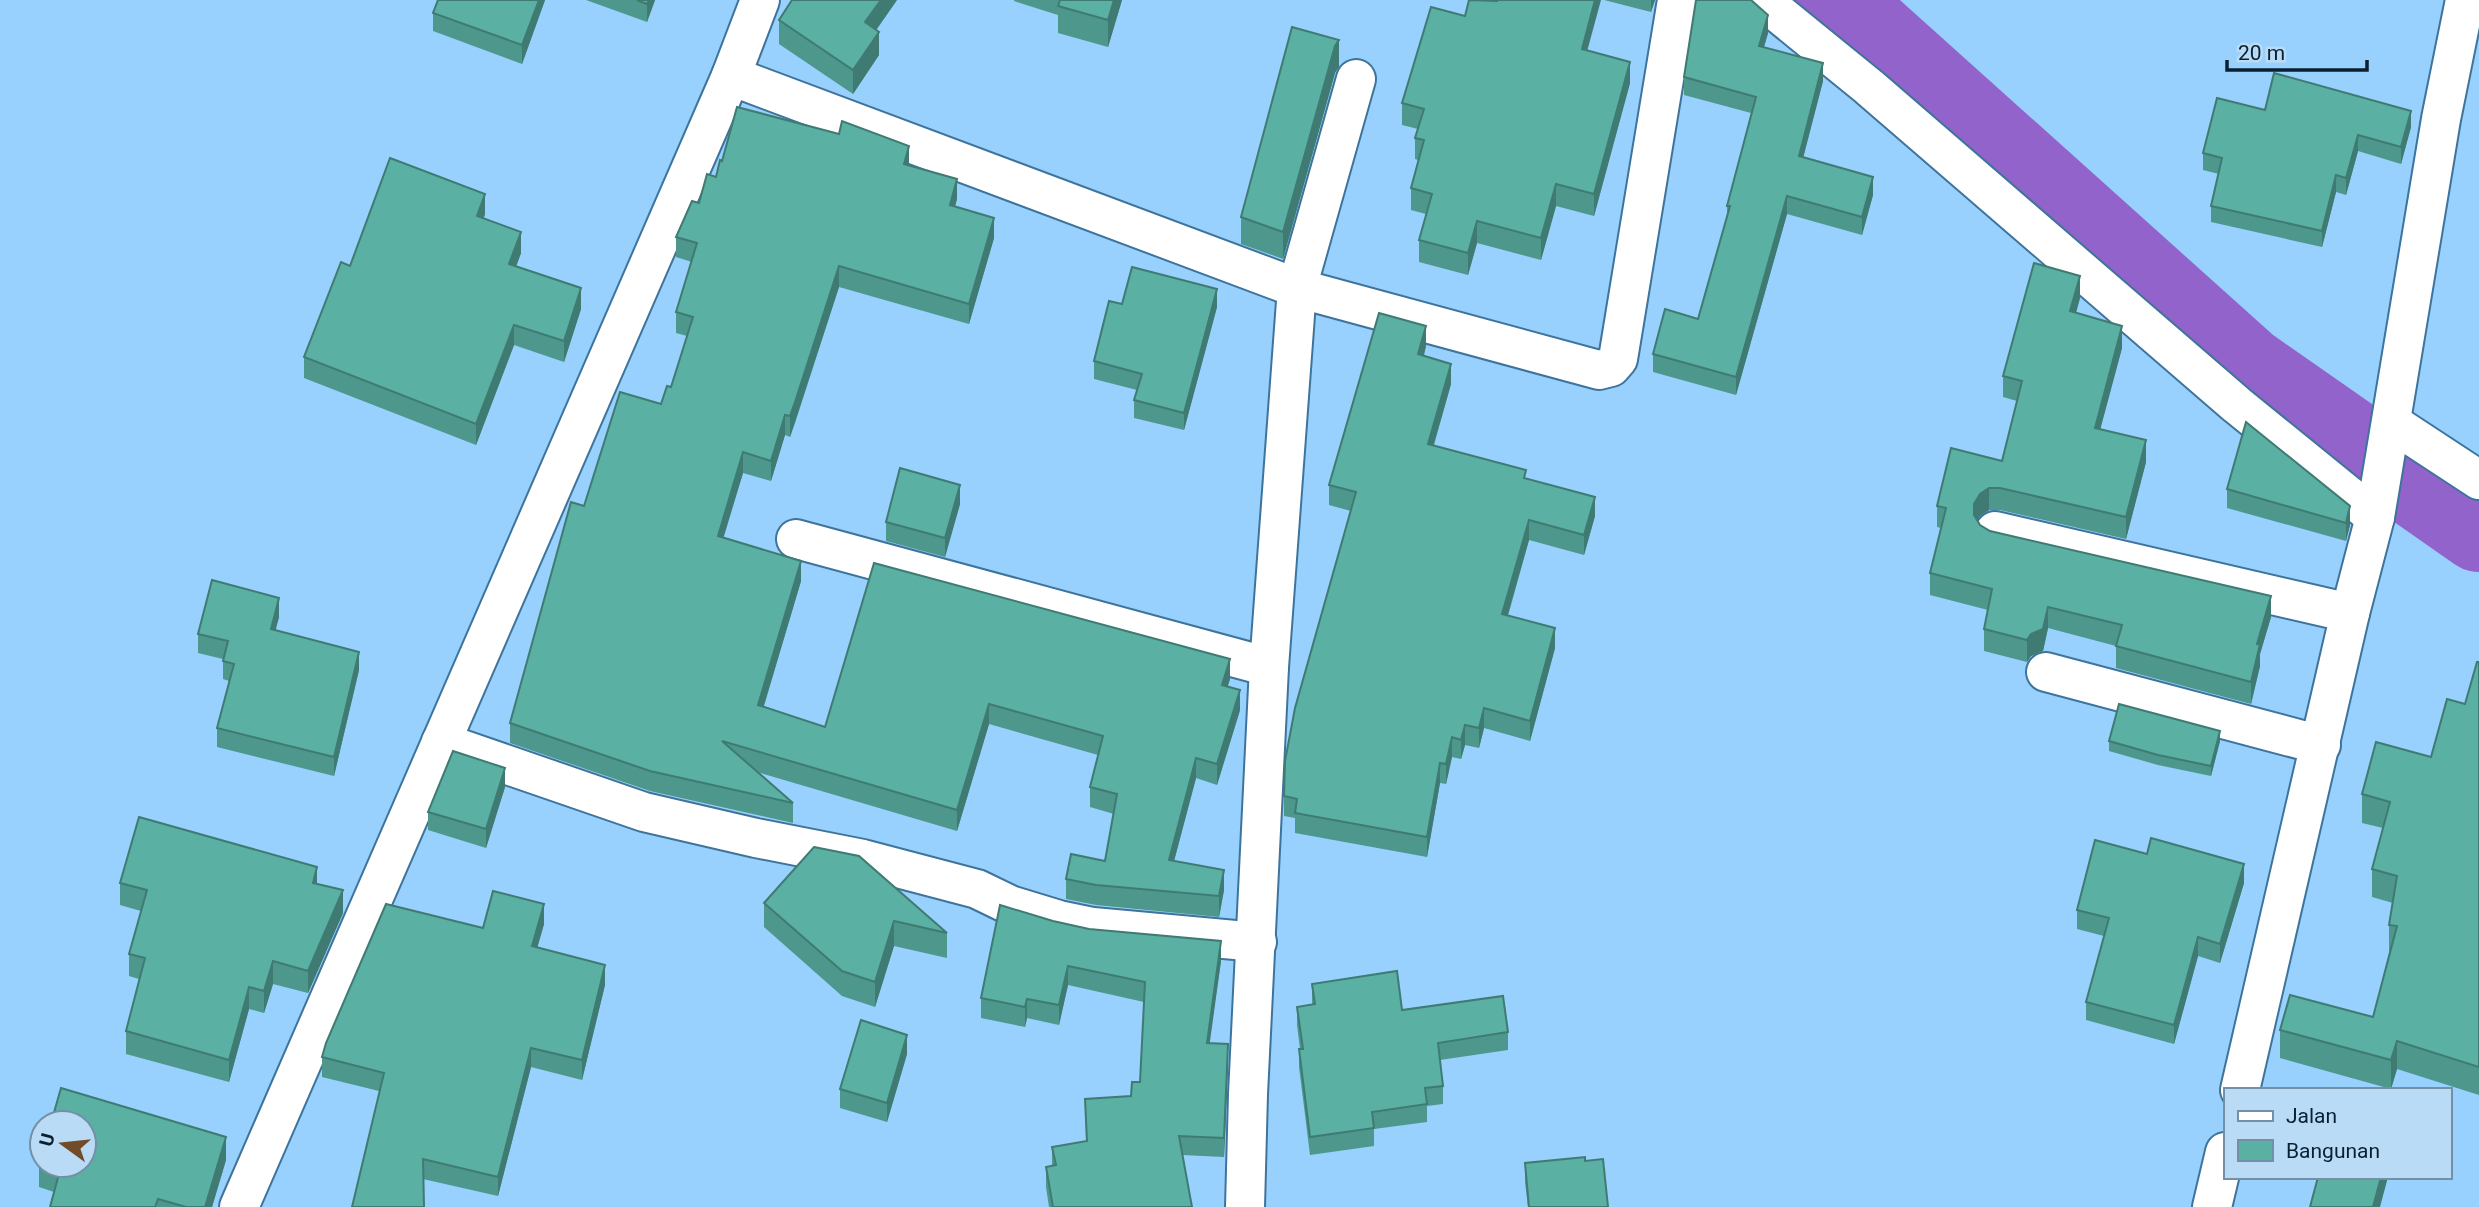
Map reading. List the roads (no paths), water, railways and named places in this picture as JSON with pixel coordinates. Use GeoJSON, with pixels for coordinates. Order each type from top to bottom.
{"type":"FeatureCollection","features":[{"type":"Feature","properties":{"kind":"street"},"geometry":{"type":"LineString","coordinates":[[239,1207],[730,76],[760,0]]}},
{"type":"Feature","properties":{"kind":"street"},"geometry":{"type":"LineString","coordinates":[[730,76],[1297,288],[1599,370],[1611,367],[1618,359],[1678,0]]}},
{"type":"Feature","properties":{"kind":"street"},"geometry":{"type":"LineString","coordinates":[[1762,0],[1869,87],[2237,405],[2376,513]]}},
{"type":"Feature","properties":{"kind":"street"},"geometry":{"type":"LineString","coordinates":[[2240,1088],[2350,612],[2376,513],[2441,119],[2465,0]]}},
{"type":"Feature","properties":{"kind":"street"},"geometry":{"type":"LineString","coordinates":[[1245,1207],[1269,667],[1297,288],[1356,79]]}},
{"type":"Feature","properties":{"kind":"street"},"geometry":{"type":"LineString","coordinates":[[2390,433],[2479,480]]}},
{"type":"Feature","properties":{"kind":"street"},"geometry":{"type":"LineString","coordinates":[[1995,531],[2350,612]]}},
{"type":"Feature","properties":{"kind":"street"},"geometry":{"type":"LineString","coordinates":[[796,539],[1269,667]]}},
{"type":"Feature","properties":{"kind":"street"},"geometry":{"type":"LineString","coordinates":[[2046,672],[2321,745]]}},
{"type":"Feature","properties":{"kind":"street"},"geometry":{"type":"LineString","coordinates":[[441,742],[644,811],[756,838],[863,859],[977,889],[1010,905],[1059,920],[1093,927],[1257,942]]}},
{"type":"Feature","properties":{"kind":"street"},"geometry":{"type":"LineString","coordinates":[[2212,1207],[2224,1156]]}},
{"type":"Feature","properties":{"kind":"waterway"},"geometry":{"type":"LineString","coordinates":[[1837,0],[2247,368],[2479,530]]}}]}
